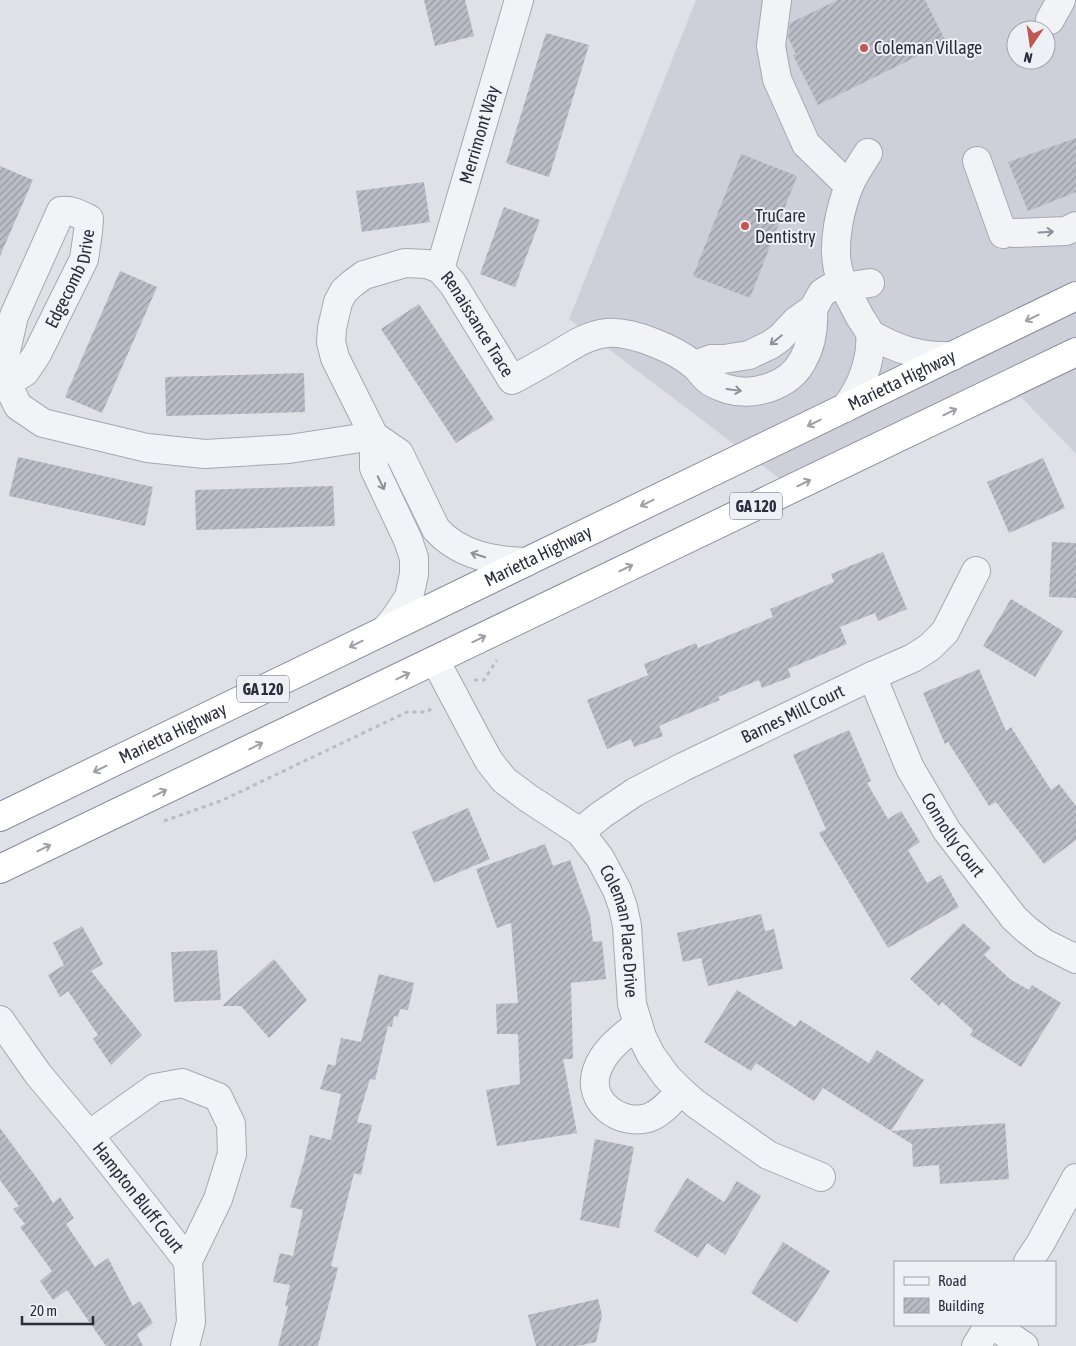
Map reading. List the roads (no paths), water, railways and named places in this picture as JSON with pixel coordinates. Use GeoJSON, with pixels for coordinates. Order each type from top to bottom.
{"type":"FeatureCollection","features":[{"type":"Feature","properties":{"kind":"highway","name":"Marietta Highway"},"geometry":{"type":"LineString","coordinates":[[0,817],[1076,296]]}},
{"type":"Feature","properties":{"kind":"highway","name":"GA 120"},"geometry":{"type":"LineString","coordinates":[[0,869],[1076,352]]}},
{"type":"Feature","properties":{"kind":"street","name":"Merrimont Way"},"geometry":{"type":"LineString","coordinates":[[440,269],[518,0]]}},
{"type":"Feature","properties":{"kind":"street"},"geometry":{"type":"LineString","coordinates":[[777,0],[771,46],[777,79],[806,144],[849,186]]}},
{"type":"Feature","properties":{"kind":"street"},"geometry":{"type":"LineString","coordinates":[[846,408],[862,382],[869,356],[870,334],[852,284],[837,267],[837,234],[841,210],[849,186],[868,153]]}},
{"type":"Feature","properties":{"kind":"street"},"geometry":{"type":"LineString","coordinates":[[977,161],[1009,234],[1066,231],[1076,226]]}},
{"type":"Feature","properties":{"kind":"street","name":"Edgecomb Drive"},"geometry":{"type":"LineString","coordinates":[[7,382],[25,372],[38,354],[84,259],[89,219],[68,210],[61,211],[14,316],[4,360],[7,382],[18,406],[43,423],[147,448],[205,454],[289,449],[374,436]]}},
{"type":"Feature","properties":{"kind":"street","name":"Renaissance Trace"},"geometry":{"type":"LineString","coordinates":[[384,630],[395,618],[409,596],[412,585],[414,558],[408,540],[374,468],[374,436],[336,358],[331,342],[338,302],[353,283],[364,275],[405,263],[427,264],[440,269],[453,284],[512,380],[580,341],[607,333],[641,338],[681,356],[694,365],[708,381],[727,389],[762,390],[789,377],[803,361],[813,330],[813,308]]}},
{"type":"Feature","properties":{"kind":"street"},"geometry":{"type":"LineString","coordinates":[[694,365],[711,359],[738,357],[760,350],[780,338],[796,321],[813,308],[822,293],[852,284]]}},
{"type":"Feature","properties":{"kind":"street"},"geometry":{"type":"LineString","coordinates":[[870,334],[890,345],[912,353],[953,356]]}},
{"type":"Feature","properties":{"kind":"street","name":"Renaissance Trace"},"geometry":{"type":"LineString","coordinates":[[374,436],[399,453],[436,529],[443,537],[462,549],[480,556],[526,562]]}},
{"type":"Feature","properties":{"kind":"street","name":"Barnes Mill Court"},"geometry":{"type":"LineString","coordinates":[[580,832],[601,814],[635,792],[683,767],[913,658],[930,647],[945,632],[976,571]]}},
{"type":"Feature","properties":{"kind":"street","name":"Coleman Place Drive"},"geometry":{"type":"LineString","coordinates":[[436,660],[478,742],[489,761],[504,780],[580,832],[600,858],[617,890],[623,907],[627,926],[632,1004],[638,1024],[651,1054],[667,1077],[696,1104],[768,1155],[821,1177]]}},
{"type":"Feature","properties":{"kind":"street","name":"Connolly Court"},"geometry":{"type":"LineString","coordinates":[[872,676],[910,768],[947,831],[1014,918],[1044,943],[1076,959]]}},
{"type":"Feature","properties":{"kind":"street","name":"Hampton Bluff Court"},"geometry":{"type":"LineString","coordinates":[[0,1020],[38,1074],[89,1135],[188,1261]]}},
{"type":"Feature","properties":{"kind":"street"},"geometry":{"type":"LineString","coordinates":[[638,1024],[613,1045],[596,1071],[596,1091],[599,1099],[607,1109],[621,1118],[638,1120],[663,1110],[681,1091]]}},
{"type":"Feature","properties":{"kind":"street","name":"Hampton Bluff Court"},"geometry":{"type":"LineString","coordinates":[[89,1135],[155,1088],[182,1083],[218,1097],[231,1124],[232,1154],[218,1199],[188,1261],[191,1322],[185,1346]]}},
{"type":"Feature","properties":{"kind":"street"},"geometry":{"type":"LineString","coordinates":[[1029,1261],[1076,1178]]}},
{"type":"Feature","properties":{"kind":"street"},"geometry":{"type":"LineString","coordinates":[[976,1346],[990,1326]]}},
{"type":"Feature","properties":{"kind":"street"},"geometry":{"type":"LineString","coordinates":[[993,1326],[1024,1346]]}},
{"type":"Feature","properties":{"kind":"place","name":"Coleman Village"},"geometry":{"type":"Point","coordinates":[864,48]}},
{"type":"Feature","properties":{"kind":"place","name":"TruCare Dentistry"},"geometry":{"type":"Point","coordinates":[745,226]}}]}
